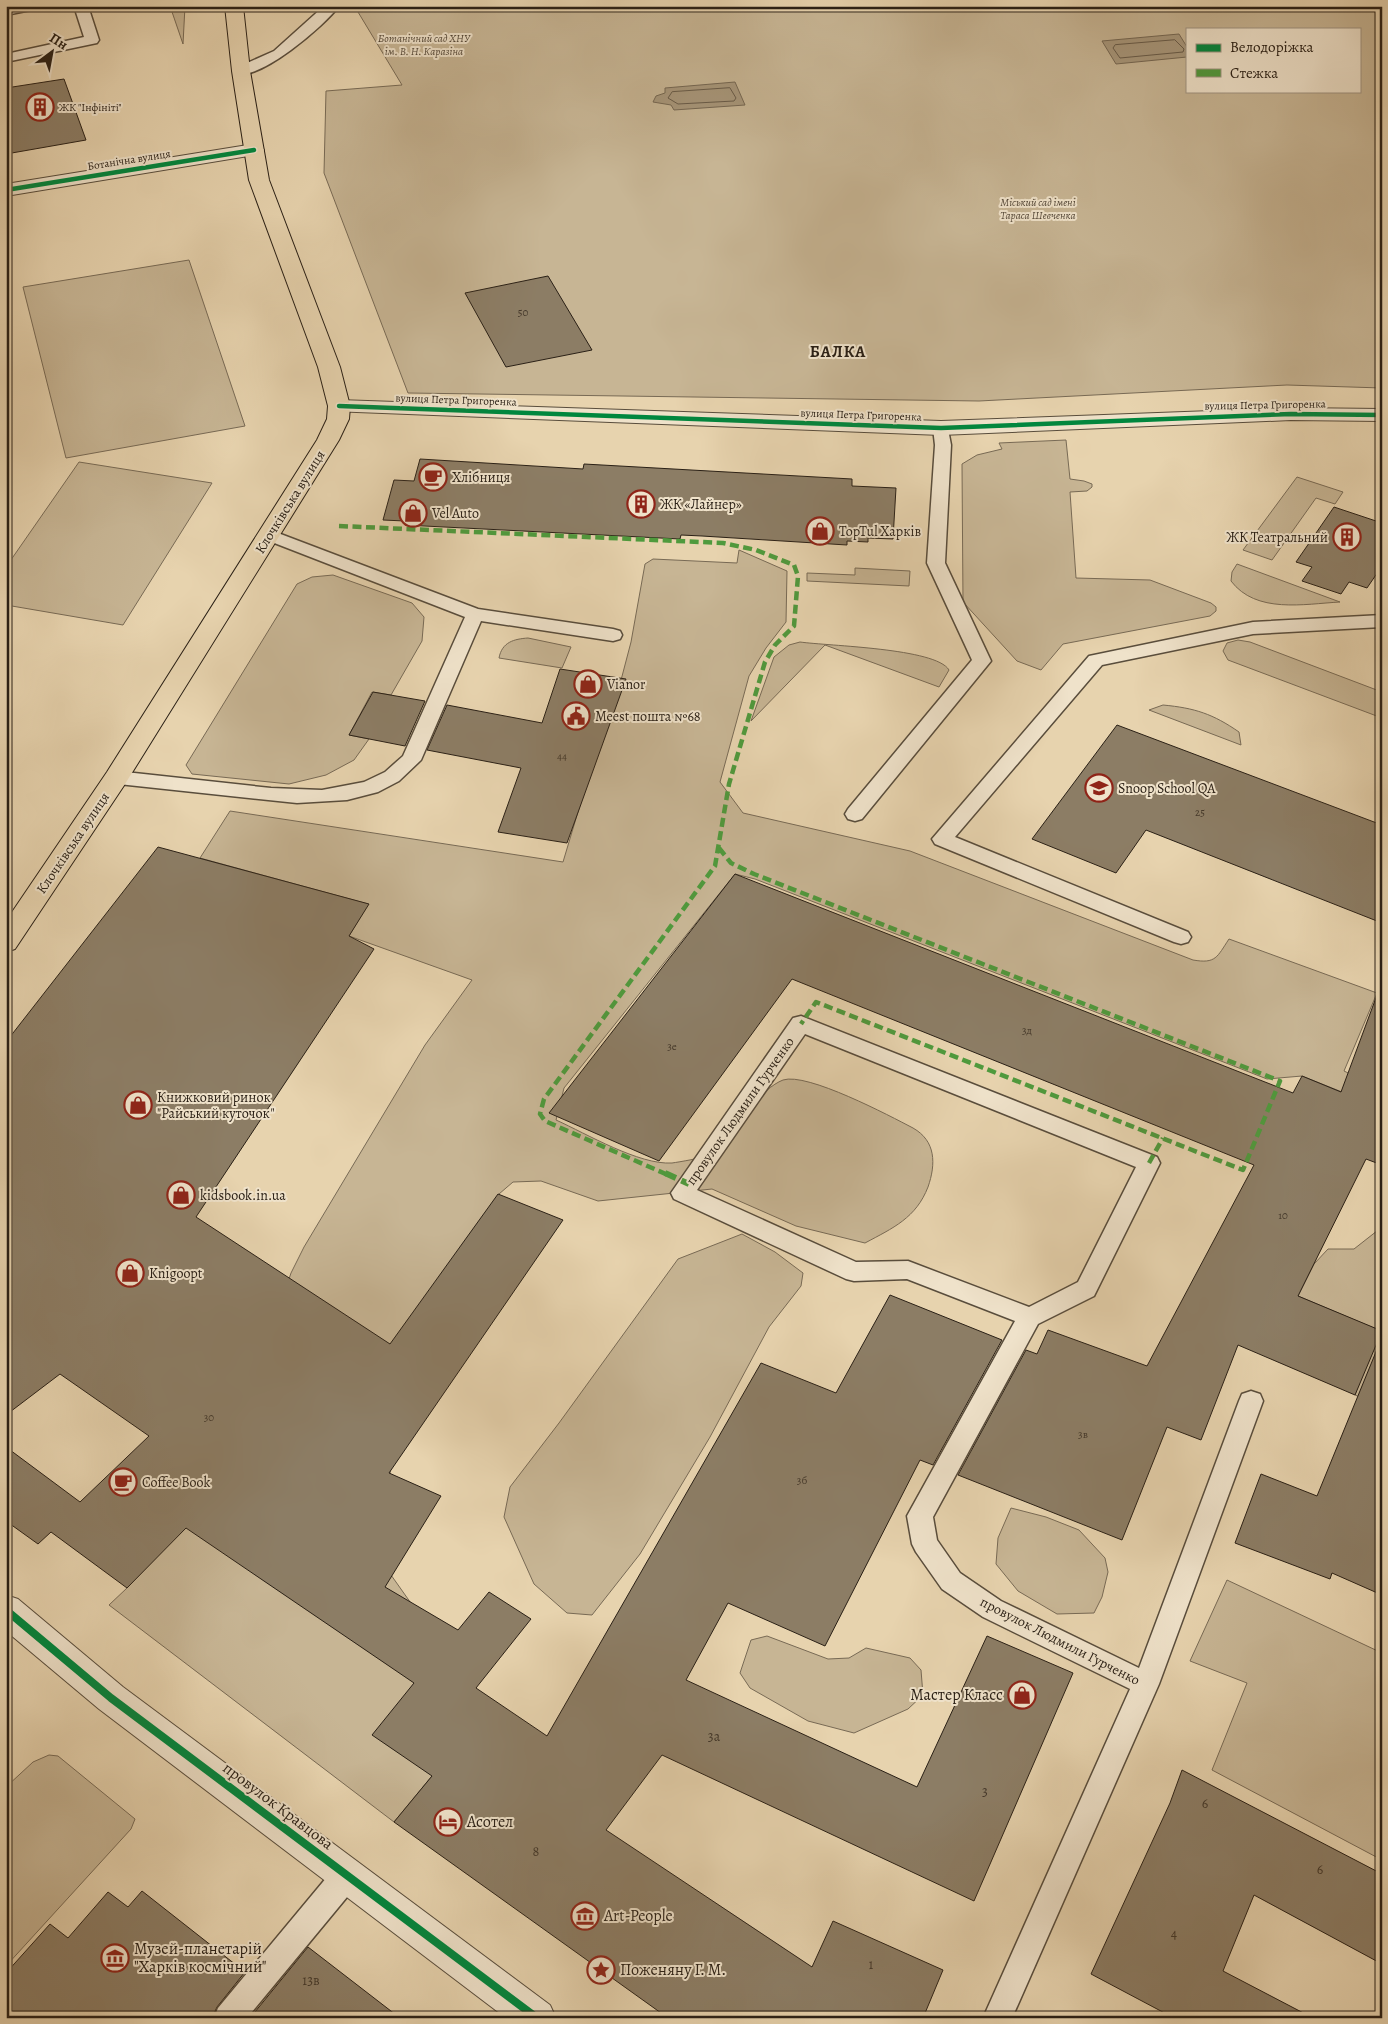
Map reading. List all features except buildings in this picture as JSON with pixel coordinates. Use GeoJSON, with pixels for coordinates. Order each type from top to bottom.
{"type":"FeatureCollection","features":[{"type":"Feature","properties":{"kind":"main road","name":"Клочківська вулиця"},"geometry":{"type":"LineString","coordinates":[[6,942],[116,778],[335,429],[339,406],[329,367],[259,180],[241,72],[234,6]]}},
{"type":"Feature","properties":{"kind":"street","name":"Ботанічна вулиця"},"geometry":{"type":"LineString","coordinates":[[6,190],[254,150]]}},
{"type":"Feature","properties":{"kind":"street","name":"вулиця Петра Григоренка"},"geometry":{"type":"LineString","coordinates":[[339,406],[941,428],[1234,415],[1382,415]]}},
{"type":"Feature","properties":{"kind":"street","name":"провулок Кравцова"},"geometry":{"type":"LineString","coordinates":[[6,1610],[111,1698],[537,2018]]}},
{"type":"Feature","properties":{"kind":"lane"},"geometry":{"type":"LineString","coordinates":[[6,11],[31,6]]}},
{"type":"Feature","properties":{"kind":"lane"},"geometry":{"type":"LineString","coordinates":[[6,58],[92,40],[81,6]]}},
{"type":"Feature","properties":{"kind":"lane"},"geometry":{"type":"LineString","coordinates":[[241,72],[280,54],[332,6]]}},
{"type":"Feature","properties":{"kind":"lane"},"geometry":{"type":"LineString","coordinates":[[855,814],[982,661],[936,562],[943,445],[941,428]]}},
{"type":"Feature","properties":{"kind":"lane"},"geometry":{"type":"LineString","coordinates":[[270,535],[475,614],[613,635]]}},
{"type":"Feature","properties":{"kind":"lane"},"geometry":{"type":"LineString","coordinates":[[116,778],[308,798],[345,793],[387,779],[404,769],[411,760],[475,614]]}},
{"type":"Feature","properties":{"kind":"lane"},"geometry":{"type":"LineString","coordinates":[[1181,937],[942,840],[1096,660],[1253,628],[1382,621]]}},
{"type":"Feature","properties":{"kind":"lane","name":"провулок Людмили Гурченко"},"geometry":{"type":"LineString","coordinates":[[1030,1317],[908,1270],[854,1272],[682,1193],[801,1024],[1149,1163],[1086,1289],[1030,1317],[920,1516],[925,1544],[951,1581],[992,1609],[1146,1684]]}},
{"type":"Feature","properties":{"kind":"lane","name":"провулок Людмили Гурченко"},"geometry":{"type":"LineString","coordinates":[[997,2018],[1146,1684],[1251,1401]]}},
{"type":"Feature","properties":{"kind":"lane"},"geometry":{"type":"LineString","coordinates":[[228,2018],[347,1875]]}},
{"type":"Feature","properties":{"kind":"green space"},"geometry":{"type":"Polygon","coordinates":[[[170,6],[185,6],[183,44],[170,6]]]}},
{"type":"Feature","properties":{"kind":"green space","name":"Міський сад імені Тараса Шевченка"},"geometry":{"type":"Polygon","coordinates":[[[1382,6],[1382,388],[1287,385],[979,401],[408,393],[324,173],[326,91],[402,85],[355,7],[1382,6]]]}},
{"type":"Feature","properties":{"kind":"green space"},"geometry":{"type":"Polygon","coordinates":[[[189,260],[245,426],[66,458],[23,287],[189,260]]]}},
{"type":"Feature","properties":{"kind":"green space"},"geometry":{"type":"Polygon","coordinates":[[[1066,440],[1070,479],[1092,484],[1092,487],[1087,491],[1070,492],[1076,578],[1150,580],[1211,603],[1216,607],[1216,611],[1210,616],[1063,644],[1041,670],[1017,661],[963,602],[962,464],[977,455],[1002,449],[999,443],[1066,440]]]}},
{"type":"Feature","properties":{"kind":"green space"},"geometry":{"type":"Polygon","coordinates":[[[79,462],[212,483],[123,625],[6,605],[6,567],[79,462]]]}},
{"type":"Feature","properties":{"kind":"green space"},"geometry":{"type":"Polygon","coordinates":[[[1297,477],[1343,492],[1335,504],[1316,498],[1272,560],[1243,550],[1297,477]]]}},
{"type":"Feature","properties":{"kind":"green space"},"geometry":{"type":"Polygon","coordinates":[[[739,550],[787,571],[786,622],[766,648],[749,676],[720,782],[743,813],[910,851],[1193,960],[1207,961],[1215,958],[1229,939],[1377,993],[1344,1071],[1382,1089],[1382,1108],[1302,1076],[1267,1079],[755,879],[735,874],[564,1088],[556,1120],[629,1154],[659,1162],[680,1162],[709,1155],[758,1098],[775,1084],[783,1080],[795,1079],[810,1082],[848,1096],[921,1133],[930,1146],[932,1154],[933,1162],[928,1187],[917,1207],[910,1214],[894,1227],[865,1243],[796,1226],[712,1189],[598,1201],[541,1181],[513,1182],[499,1194],[396,1428],[379,1558],[437,1640],[436,1771],[394,1822],[109,1605],[127,1588],[275,1320],[291,1273],[304,1247],[425,1045],[472,980],[349,936],[368,904],[200,858],[230,811],[563,862],[601,735],[620,684],[631,642],[645,564],[653,559],[737,563],[739,550]]]}},
{"type":"Feature","properties":{"kind":"green space"},"geometry":{"type":"Polygon","coordinates":[[[1237,564],[1340,602],[1296,605],[1267,603],[1241,591],[1231,581],[1232,572],[1237,564]]]}},
{"type":"Feature","properties":{"kind":"green space"},"geometry":{"type":"Polygon","coordinates":[[[855,568],[910,571],[909,586],[807,581],[807,573],[855,575],[855,568]]]}},
{"type":"Feature","properties":{"kind":"green space"},"geometry":{"type":"Polygon","coordinates":[[[333,575],[412,603],[424,617],[422,641],[391,695],[372,692],[349,735],[369,739],[354,760],[326,775],[289,784],[192,774],[186,765],[297,584],[312,577],[333,575]]]}},
{"type":"Feature","properties":{"kind":"green space"},"geometry":{"type":"Polygon","coordinates":[[[528,638],[571,647],[562,668],[499,658],[503,648],[509,642],[528,638]]]}},
{"type":"Feature","properties":{"kind":"green space"},"geometry":{"type":"Polygon","coordinates":[[[1238,640],[1250,642],[1382,692],[1382,718],[1228,660],[1223,651],[1227,643],[1238,640]]]}},
{"type":"Feature","properties":{"kind":"green space"},"geometry":{"type":"Polygon","coordinates":[[[800,642],[904,653],[940,663],[949,670],[939,687],[825,645],[751,721],[774,657],[789,645],[800,642]]]}},
{"type":"Feature","properties":{"kind":"green space"},"geometry":{"type":"Polygon","coordinates":[[[1163,705],[1194,710],[1212,716],[1239,732],[1241,745],[1149,710],[1163,705]]]}},
{"type":"Feature","properties":{"kind":"green space"},"geometry":{"type":"Polygon","coordinates":[[[1382,1227],[1382,1406],[1355,1395],[1376,1329],[1298,1296],[1314,1264],[1328,1249],[1354,1249],[1382,1227]]]}},
{"type":"Feature","properties":{"kind":"green space"},"geometry":{"type":"Polygon","coordinates":[[[742,1234],[775,1252],[803,1273],[801,1286],[769,1327],[710,1437],[640,1554],[592,1615],[567,1613],[534,1584],[504,1517],[510,1487],[678,1259],[742,1234]]]}},
{"type":"Feature","properties":{"kind":"green space"},"geometry":{"type":"Polygon","coordinates":[[[1011,1508],[1046,1517],[1079,1530],[1105,1558],[1108,1572],[1102,1597],[1094,1613],[1057,1614],[1018,1591],[996,1564],[998,1538],[1011,1508]]]}},
{"type":"Feature","properties":{"kind":"green space"},"geometry":{"type":"Polygon","coordinates":[[[1227,1580],[1382,1653],[1382,1860],[1212,1770],[1247,1683],[1190,1661],[1227,1580]]]}},
{"type":"Feature","properties":{"kind":"green space"},"geometry":{"type":"Polygon","coordinates":[[[767,1636],[828,1659],[849,1658],[866,1648],[910,1658],[921,1670],[923,1695],[908,1709],[854,1733],[808,1721],[750,1688],[740,1673],[751,1640],[767,1636]]]}},
{"type":"Feature","properties":{"kind":"green space"},"geometry":{"type":"Polygon","coordinates":[[[49,1755],[58,1756],[135,1819],[131,1829],[6,1966],[6,1787],[33,1762],[49,1755]]]}},
{"type":"Feature","properties":{"kind":"water"},"geometry":{"type":"Polygon","coordinates":[[[1179,34],[1186,45],[1186,57],[1116,64],[1102,41],[1179,34]]]}},
{"type":"Feature","properties":{"kind":"water"},"geometry":{"type":"Polygon","coordinates":[[[735,82],[745,105],[674,110],[671,105],[653,102],[656,96],[665,93],[665,88],[735,82]]]}},
{"type":"Feature","properties":{"kind":"marked path"},"geometry":{"type":"LineString","coordinates":[[339,526],[723,543],[756,550],[794,565],[798,576],[794,626],[775,645],[765,662],[729,784],[715,866],[544,1099],[540,1114],[545,1121],[689,1184]]}},
{"type":"Feature","properties":{"kind":"marked path"},"geometry":{"type":"LineString","coordinates":[[719,848],[731,863],[754,874],[1280,1081],[1243,1170],[816,1002],[801,1024]]}},
{"type":"Feature","properties":{"kind":"marked path"},"geometry":{"type":"LineString","coordinates":[[1149,1163],[1163,1138]]}},
{"type":"Feature","properties":{"kind":"cycle path"},"geometry":{"type":"LineString","coordinates":[[6,190],[254,150]]}},
{"type":"Feature","properties":{"kind":"cycle path"},"geometry":{"type":"LineString","coordinates":[[339,406],[941,428],[1291,414],[1382,415]]}},
{"type":"Feature","properties":{"kind":"cycle path"},"geometry":{"type":"LineString","coordinates":[[6,1610],[111,1698],[537,2018]]}},
{"type":"Feature","properties":{"kind":"place","name":"ЖК \"Інфініті\""},"geometry":{"type":"Point","coordinates":[40,107]}},
{"type":"Feature","properties":{"kind":"place","name":"Хлібниця"},"geometry":{"type":"Point","coordinates":[433,477]}},
{"type":"Feature","properties":{"kind":"place","name":"ЖК «Лайнер»"},"geometry":{"type":"Point","coordinates":[641,504]}},
{"type":"Feature","properties":{"kind":"place","name":"Vel Auto"},"geometry":{"type":"Point","coordinates":[413,513]}},
{"type":"Feature","properties":{"kind":"place","name":"TopTul Харків"},"geometry":{"type":"Point","coordinates":[820,531]}},
{"type":"Feature","properties":{"kind":"place","name":"ЖК Театральний"},"geometry":{"type":"Point","coordinates":[1347,537]}},
{"type":"Feature","properties":{"kind":"place","name":"Vianor"},"geometry":{"type":"Point","coordinates":[588,684]}},
{"type":"Feature","properties":{"kind":"place","name":"Meest пошта №68"},"geometry":{"type":"Point","coordinates":[576,716]}},
{"type":"Feature","properties":{"kind":"place","name":"Snoop School QA"},"geometry":{"type":"Point","coordinates":[1099,788]}},
{"type":"Feature","properties":{"kind":"place","name":"Книжковий ринок \"Райський куточок\""},"geometry":{"type":"Point","coordinates":[138,1105]}},
{"type":"Feature","properties":{"kind":"place","name":"kidsbook.in.ua"},"geometry":{"type":"Point","coordinates":[181,1195]}},
{"type":"Feature","properties":{"kind":"place","name":"Knigoopt"},"geometry":{"type":"Point","coordinates":[130,1273]}},
{"type":"Feature","properties":{"kind":"place","name":"Coffee Book"},"geometry":{"type":"Point","coordinates":[123,1482]}},
{"type":"Feature","properties":{"kind":"place","name":"Мастер Класс"},"geometry":{"type":"Point","coordinates":[1022,1695]}},
{"type":"Feature","properties":{"kind":"place","name":"Асотел"},"geometry":{"type":"Point","coordinates":[448,1822]}},
{"type":"Feature","properties":{"kind":"place","name":"Art-People"},"geometry":{"type":"Point","coordinates":[585,1916]}},
{"type":"Feature","properties":{"kind":"place","name":"Музей-планетарій \"Харків космічний\""},"geometry":{"type":"Point","coordinates":[115,1958]}},
{"type":"Feature","properties":{"kind":"place","name":"Поженяну Г. М."},"geometry":{"type":"Point","coordinates":[601,1970]}},
{"type":"Feature","properties":{"kind":"district","name":"БАЛКА"},"geometry":{"type":"Point","coordinates":[838,352]}},
{"type":"Feature","properties":{"kind":"park label","name":"Ботанічний сад ХНУ ім. В. Н. Каразіна"},"geometry":{"type":"Point","coordinates":[424,44]}}]}
